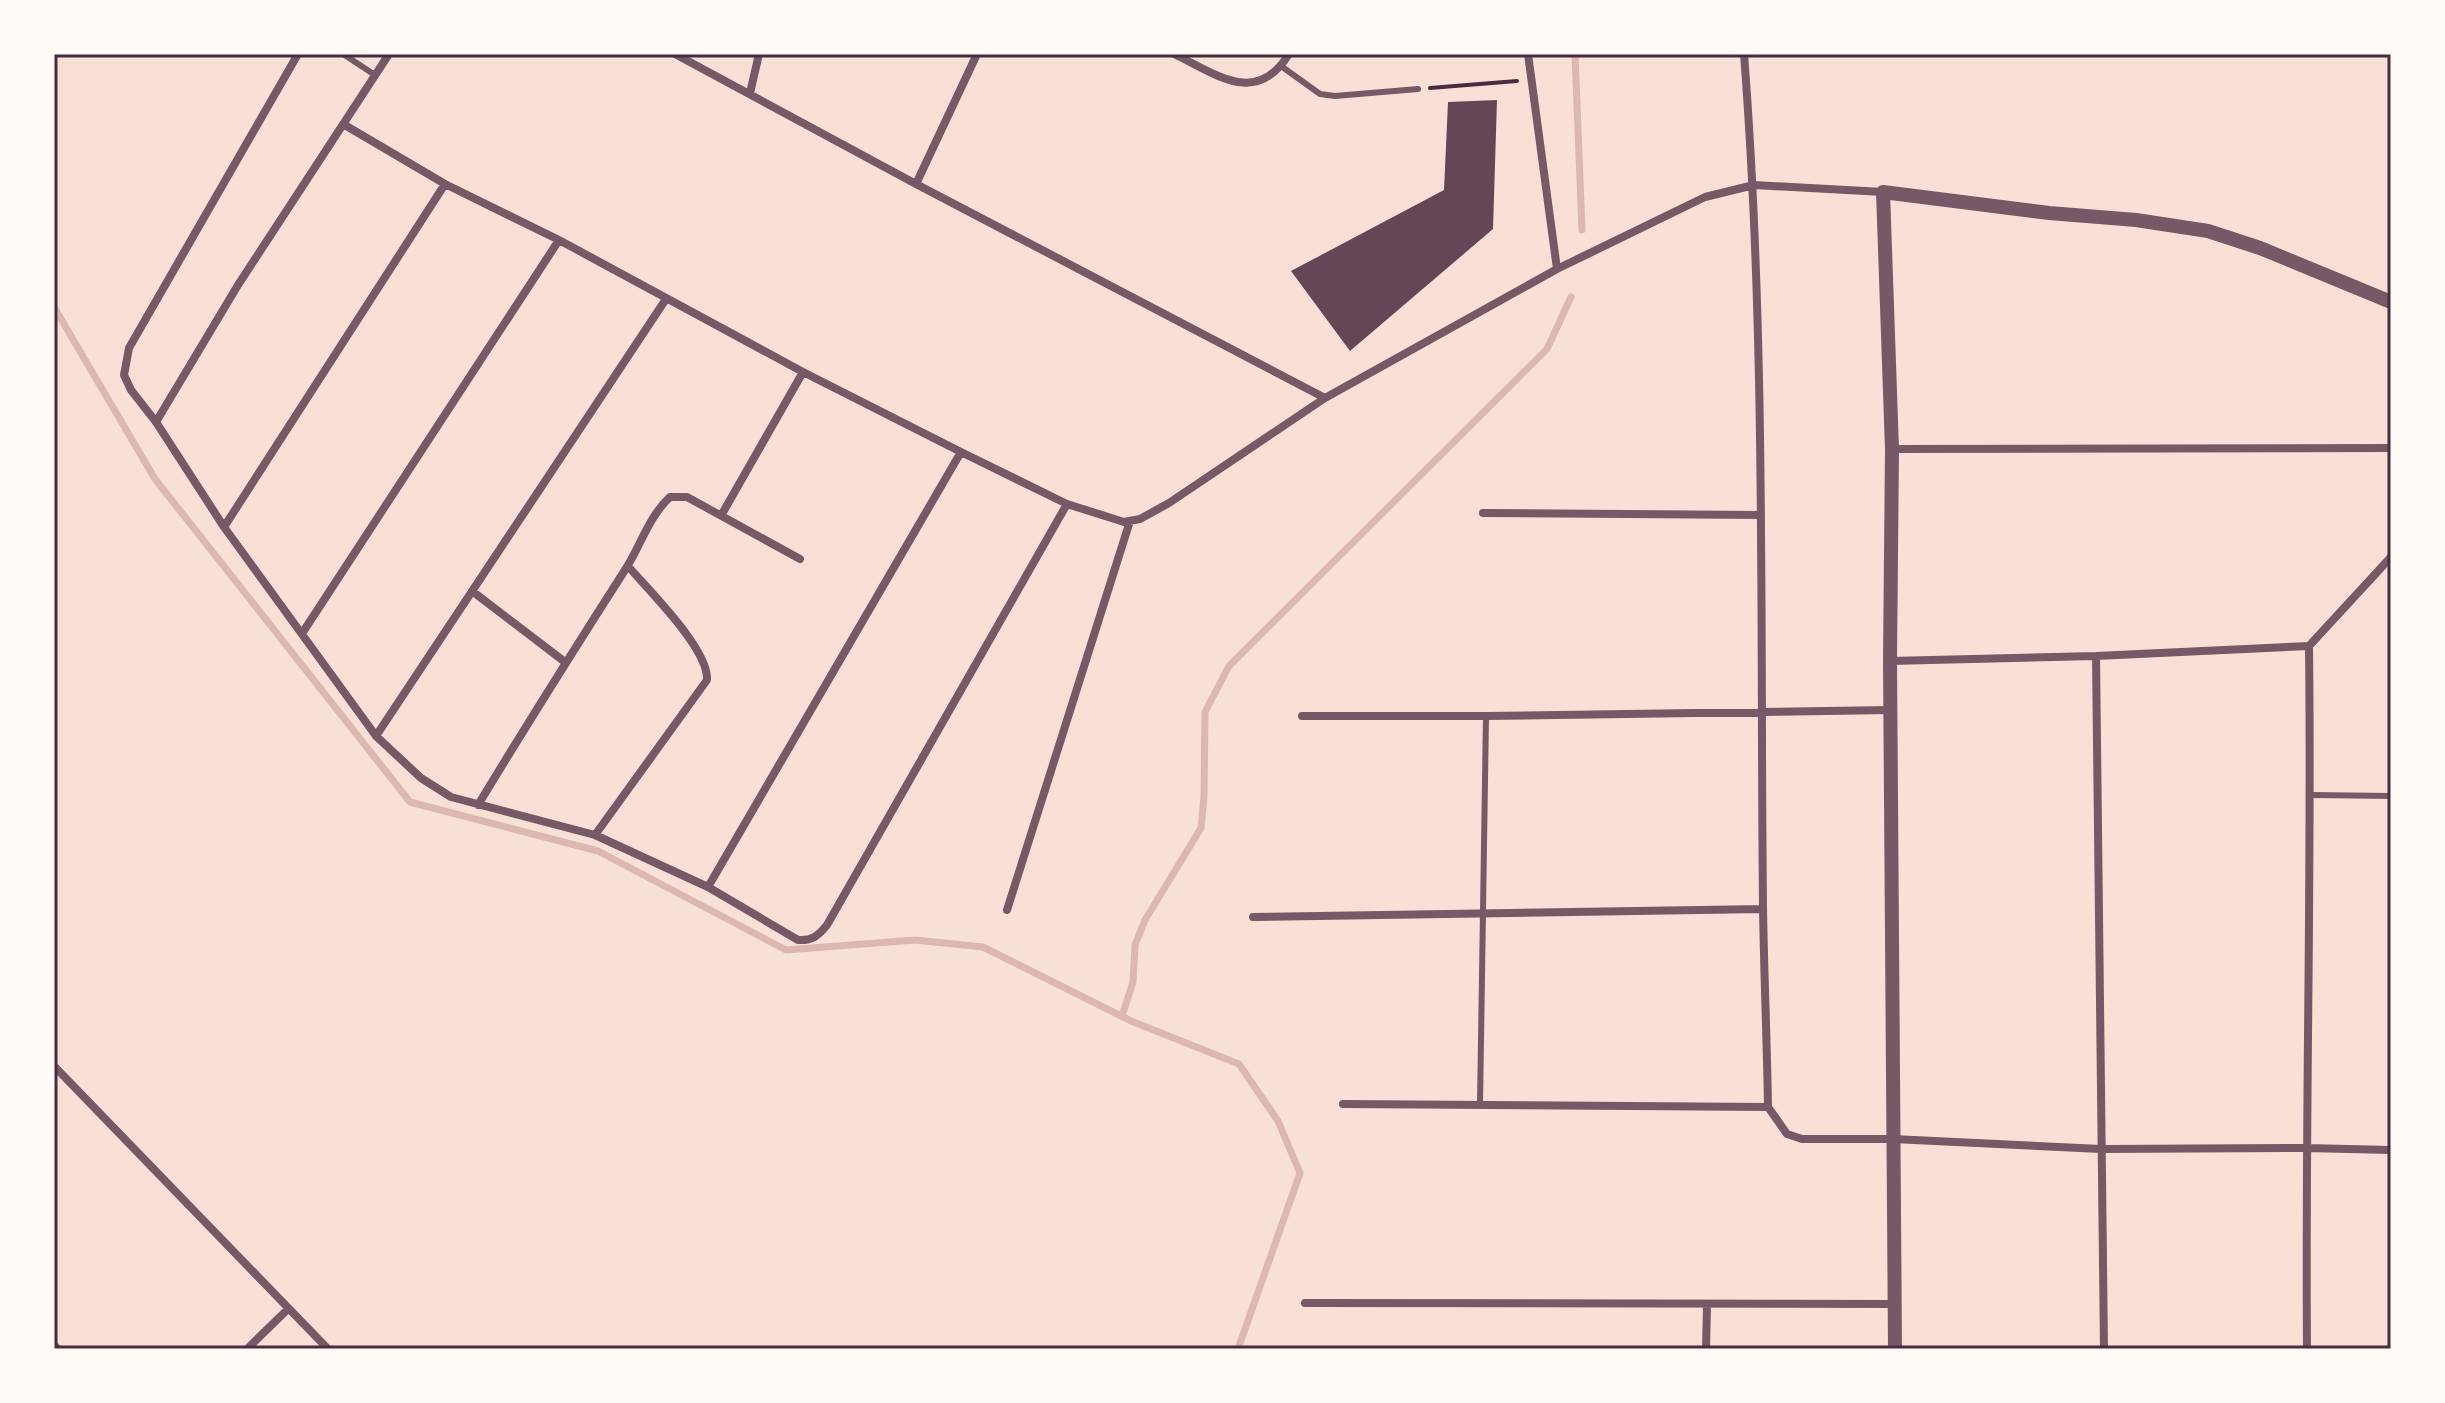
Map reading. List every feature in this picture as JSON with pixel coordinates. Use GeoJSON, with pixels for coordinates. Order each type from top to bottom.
{"type":"FeatureCollection","features":[{"type":"Feature","properties":{"kind":"street"},"geometry":{"type":"LineString","coordinates":[[298,54],[129,348],[124,375],[224,527],[376,736],[421,778],[451,797],[595,835],[708,887],[798,940],[809,941],[827,925],[1067,504]]}},
{"type":"Feature","properties":{"kind":"street"},"geometry":{"type":"LineString","coordinates":[[156,422],[238,285],[389,54]]}},
{"type":"Feature","properties":{"kind":"street"},"geometry":{"type":"LineString","coordinates":[[675,54],[1325,398]]}},
{"type":"Feature","properties":{"kind":"street"},"geometry":{"type":"LineString","coordinates":[[750,93],[759,54]]}},
{"type":"Feature","properties":{"kind":"street"},"geometry":{"type":"LineString","coordinates":[[916,184],[977,54]]}},
{"type":"Feature","properties":{"kind":"street"},"geometry":{"type":"LineString","coordinates":[[1174,54],[1239,84],[1263,80],[1281,66],[1289,54]]}},
{"type":"Feature","properties":{"kind":"street"},"geometry":{"type":"LineString","coordinates":[[1528,54],[1557,269]]}},
{"type":"Feature","properties":{"kind":"street"},"geometry":{"type":"LineString","coordinates":[[1744,54],[1754,185],[1768,1107],[1787,1134],[1794,1137],[2101,1149],[2391,1150]]}},
{"type":"Feature","properties":{"kind":"street"},"geometry":{"type":"LineString","coordinates":[[343,124],[445,184],[559,240],[803,372],[1067,504],[1124,522],[1140,519],[1169,503],[1325,398],[1557,269],[1705,197],[1754,185],[1883,192],[2208,231],[2260,248],[2391,302]]}},
{"type":"Feature","properties":{"kind":"street"},"geometry":{"type":"LineString","coordinates":[[224,527],[445,184]]}},
{"type":"Feature","properties":{"kind":"street"},"geometry":{"type":"LineString","coordinates":[[1883,192],[1892,449],[1890,710],[1895,1349]]}},
{"type":"Feature","properties":{"kind":"street"},"geometry":{"type":"LineString","coordinates":[[303,632],[559,240]]}},
{"type":"Feature","properties":{"kind":"street"},"geometry":{"type":"LineString","coordinates":[[376,736],[666,299]]}},
{"type":"Feature","properties":{"kind":"street"},"geometry":{"type":"LineString","coordinates":[[722,514],[803,372]]}},
{"type":"Feature","properties":{"kind":"street"},"geometry":{"type":"LineString","coordinates":[[1892,449],[2391,448]]}},
{"type":"Feature","properties":{"kind":"street"},"geometry":{"type":"LineString","coordinates":[[708,887],[961,452]]}},
{"type":"Feature","properties":{"kind":"street"},"geometry":{"type":"LineString","coordinates":[[478,805],[628,566],[658,511],[670,497],[687,497],[800,559]]}},
{"type":"Feature","properties":{"kind":"street"},"geometry":{"type":"LineString","coordinates":[[1483,513],[1761,515]]}},
{"type":"Feature","properties":{"kind":"street"},"geometry":{"type":"LineString","coordinates":[[1007,910],[1130,521]]}},
{"type":"Feature","properties":{"kind":"street"},"geometry":{"type":"LineString","coordinates":[[2307,1349],[2306,1148],[2311,795],[2309,646],[2391,557]]}},
{"type":"Feature","properties":{"kind":"street"},"geometry":{"type":"LineString","coordinates":[[595,835],[707,680],[705,662],[695,645],[628,566]]}},
{"type":"Feature","properties":{"kind":"street"},"geometry":{"type":"LineString","coordinates":[[472,591],[565,662]]}},
{"type":"Feature","properties":{"kind":"street"},"geometry":{"type":"LineString","coordinates":[[1890,661],[2309,646]]}},
{"type":"Feature","properties":{"kind":"street"},"geometry":{"type":"LineString","coordinates":[[2096,656],[2104,1349]]}},
{"type":"Feature","properties":{"kind":"street"},"geometry":{"type":"LineString","coordinates":[[1302,716],[1890,710]]}},
{"type":"Feature","properties":{"kind":"street"},"geometry":{"type":"LineString","coordinates":[[1253,917],[1763,909]]}},
{"type":"Feature","properties":{"kind":"street"},"geometry":{"type":"LineString","coordinates":[[54,1066],[328,1349]]}},
{"type":"Feature","properties":{"kind":"street"},"geometry":{"type":"LineString","coordinates":[[1343,1104],[1768,1107]]}},
{"type":"Feature","properties":{"kind":"street"},"geometry":{"type":"LineString","coordinates":[[1305,1303],[1895,1304]]}},
{"type":"Feature","properties":{"kind":"street"},"geometry":{"type":"LineString","coordinates":[[1706,1349],[1707,1305]]}},
{"type":"Feature","properties":{"kind":"street"},"geometry":{"type":"LineString","coordinates":[[247,1349],[288,1309]]}},
{"type":"Feature","properties":{"kind":"lane"},"geometry":{"type":"LineString","coordinates":[[343,54],[375,75]]}},
{"type":"Feature","properties":{"kind":"lane"},"geometry":{"type":"LineString","coordinates":[[1281,66],[1320,94],[1335,96],[1418,89]]}},
{"type":"Feature","properties":{"kind":"lane"},"geometry":{"type":"LineString","coordinates":[[1480,1105],[1486,716]]}},
{"type":"Feature","properties":{"kind":"lane"},"geometry":{"type":"LineString","coordinates":[[2311,795],[2391,796]]}},
{"type":"Feature","properties":{"kind":"path"},"geometry":{"type":"LineString","coordinates":[[1418,89],[1531,80]]}},
{"type":"Feature","properties":{"kind":"building"},"geometry":{"type":"Polygon","coordinates":[[[1497,100],[1493,229],[1350,351],[1291,271],[1444,190],[1448,102],[1497,100]]]}},
{"type":"Feature","properties":{"kind":"waterway"},"geometry":{"type":"LineString","coordinates":[[1575,54],[1582,230]]}},
{"type":"Feature","properties":{"kind":"waterway"},"geometry":{"type":"LineString","coordinates":[[1122,1016],[1133,982],[1135,945],[1145,920],[1201,828],[1205,712],[1229,666],[1547,349],[1571,297]]}},
{"type":"Feature","properties":{"kind":"waterway"},"geometry":{"type":"LineString","coordinates":[[54,307],[155,479],[410,802],[598,851],[786,950],[915,940],[983,947],[1131,1021],[1239,1064],[1278,1121],[1300,1173],[1238,1349]]}}]}
